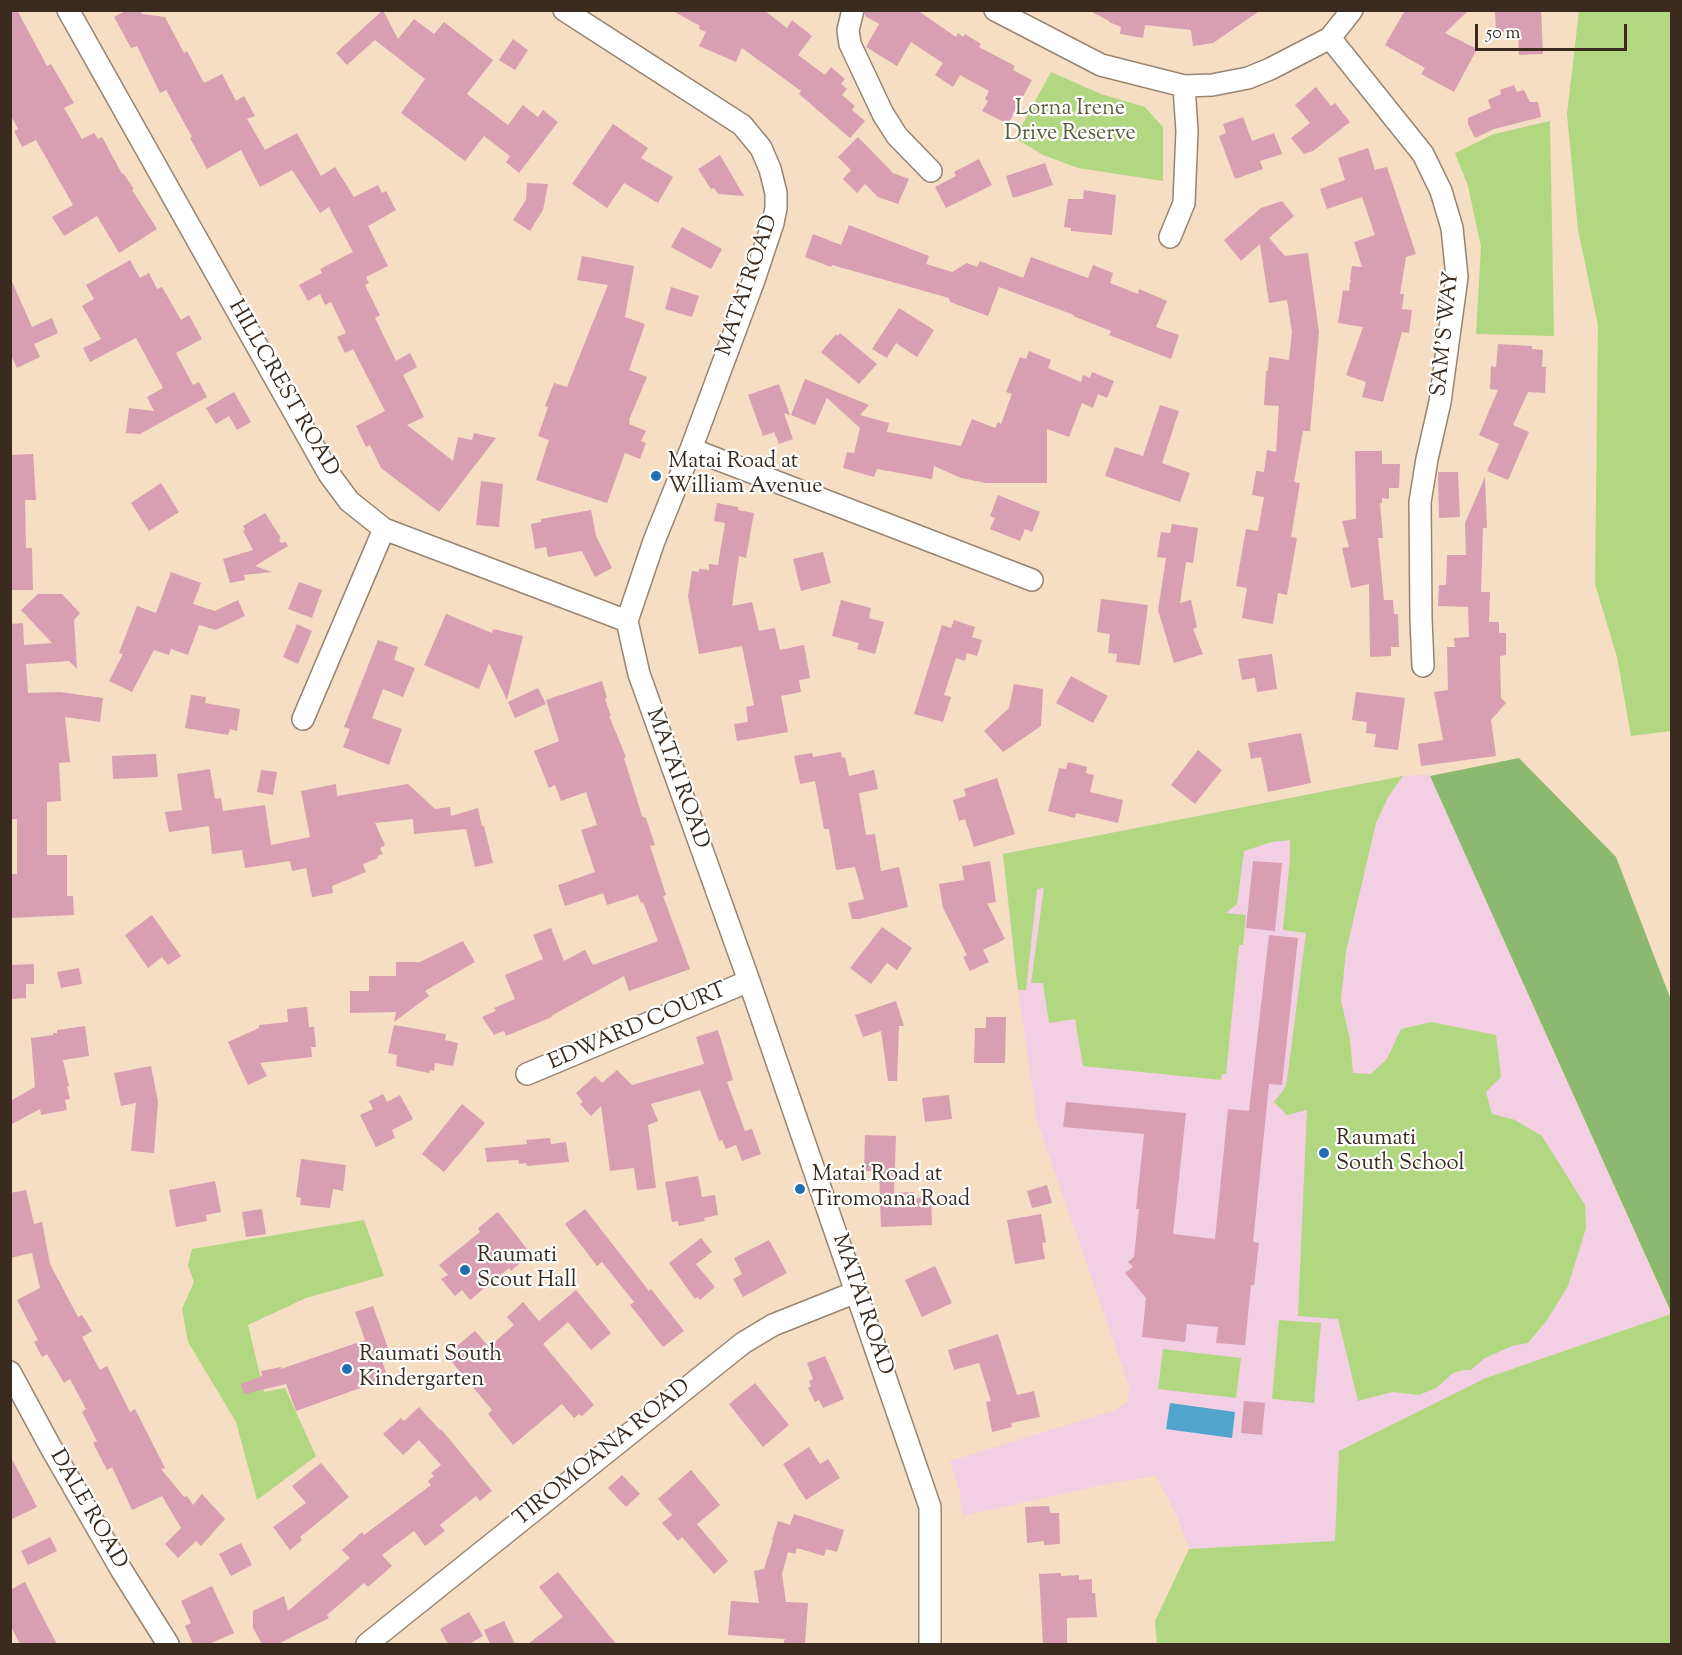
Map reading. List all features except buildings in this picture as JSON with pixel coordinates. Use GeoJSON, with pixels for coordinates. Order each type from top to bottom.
{"type":"FeatureCollection","features":[{"type":"Feature","properties":{"kind":"street","name":"HILLCREST ROAD"},"geometry":{"type":"LineString","coordinates":[[68,10],[329,474],[349,501],[384,529],[627,621]]}},
{"type":"Feature","properties":{"kind":"street","name":"MATAI ROAD"},"geometry":{"type":"LineString","coordinates":[[564,10],[742,125],[761,148],[770,169],[776,193],[773,223],[691,449],[654,541],[627,621],[639,674],[749,981],[930,1507],[930,1644]]}},
{"type":"Feature","properties":{"kind":"street"},"geometry":{"type":"LineString","coordinates":[[853,10],[848,30],[850,44],[883,114],[897,136],[931,171]]}},
{"type":"Feature","properties":{"kind":"street"},"geometry":{"type":"LineString","coordinates":[[995,10],[1101,65],[1184,86],[1212,85],[1248,78],[1330,38],[1352,10]]}},
{"type":"Feature","properties":{"kind":"street","name":"SAM'S WAY"},"geometry":{"type":"LineString","coordinates":[[1330,38],[1423,154],[1441,191],[1452,228],[1457,277],[1440,402],[1420,502],[1423,666]]}},
{"type":"Feature","properties":{"kind":"street"},"geometry":{"type":"LineString","coordinates":[[1170,237],[1184,203],[1187,131],[1184,86]]}},
{"type":"Feature","properties":{"kind":"street"},"geometry":{"type":"LineString","coordinates":[[691,449],[1032,580]]}},
{"type":"Feature","properties":{"kind":"street"},"geometry":{"type":"LineString","coordinates":[[303,719],[384,529]]}},
{"type":"Feature","properties":{"kind":"street","name":"EDWARD COURT"},"geometry":{"type":"LineString","coordinates":[[527,1074],[749,981]]}},
{"type":"Feature","properties":{"kind":"street","name":"TIROMOANA ROAD"},"geometry":{"type":"LineString","coordinates":[[367,1644],[743,1343],[773,1325],[856,1292]]}},
{"type":"Feature","properties":{"kind":"street","name":"DALE ROAD"},"geometry":{"type":"LineString","coordinates":[[10,1372],[111,1552],[168,1644]]}},
{"type":"Feature","properties":{"kind":"shaded area","name":"Raumati South School"},"geometry":{"type":"Polygon","coordinates":[[[1403,776],[1430,776],[1671,1314],[1486,1378],[1335,1541],[1189,1549],[1176,1514],[1156,1476],[1116,1482],[962,1516],[960,1493],[950,1461],[1112,1411],[1128,1402],[1129,1386],[1037,1121],[1014,962],[1003,854],[1403,776]]]}},
{"type":"Feature","properties":{"kind":"green space"},"geometry":{"type":"Polygon","coordinates":[[[1579,11],[1671,11],[1671,731],[1631,736],[1617,657],[1595,584],[1598,325],[1578,230],[1567,114],[1579,11]]]}},
{"type":"Feature","properties":{"kind":"green space","name":"Lorna Irene Drive Reserve"},"geometry":{"type":"Polygon","coordinates":[[[1051,72],[1101,94],[1145,107],[1163,127],[1163,181],[1078,168],[1043,155],[1015,138],[1051,72]]]}},
{"type":"Feature","properties":{"kind":"green space"},"geometry":{"type":"Polygon","coordinates":[[[1550,121],[1554,336],[1476,334],[1481,247],[1468,186],[1455,153],[1494,134],[1550,121]]]}},
{"type":"Feature","properties":{"kind":"green space"},"geometry":{"type":"Polygon","coordinates":[[[1519,758],[1616,857],[1671,1000],[1671,1312],[1430,776],[1519,758]]]}},
{"type":"Feature","properties":{"kind":"green space"},"geometry":{"type":"Polygon","coordinates":[[[1403,776],[1388,797],[1376,823],[1346,951],[1341,1000],[1350,1040],[1353,1073],[1371,1074],[1387,1059],[1401,1029],[1431,1022],[1496,1035],[1501,1077],[1486,1092],[1492,1114],[1515,1120],[1542,1136],[1585,1205],[1586,1228],[1568,1286],[1547,1320],[1528,1343],[1512,1346],[1485,1358],[1471,1370],[1453,1373],[1436,1388],[1419,1395],[1393,1392],[1358,1401],[1338,1319],[1298,1316],[1307,1110],[1287,1115],[1274,1102],[1285,1088],[1287,1080],[1306,933],[1283,930],[1290,840],[1272,842],[1244,851],[1237,904],[1226,913],[1246,915],[1243,945],[1239,945],[1226,1074],[1222,1074],[1221,1080],[1083,1066],[1075,1019],[1049,1023],[1043,983],[1031,983],[1044,888],[1037,889],[1026,990],[1018,990],[1003,854],[1403,776]]]}},
{"type":"Feature","properties":{"kind":"green space"},"geometry":{"type":"Polygon","coordinates":[[[364,1220],[384,1276],[306,1298],[248,1325],[264,1392],[285,1388],[316,1456],[257,1500],[236,1422],[188,1342],[182,1309],[194,1282],[188,1265],[192,1249],[364,1220]]]}},
{"type":"Feature","properties":{"kind":"green space"},"geometry":{"type":"Polygon","coordinates":[[[1671,1314],[1671,1644],[1157,1644],[1155,1621],[1189,1549],[1335,1541],[1339,1451],[1486,1378],[1671,1314]]]}},
{"type":"Feature","properties":{"kind":"green space"},"geometry":{"type":"Polygon","coordinates":[[[1279,1320],[1321,1323],[1314,1403],[1272,1399],[1279,1320]]]}},
{"type":"Feature","properties":{"kind":"green space"},"geometry":{"type":"Polygon","coordinates":[[[1163,1349],[1241,1358],[1236,1398],[1158,1389],[1163,1349]]]}},
{"type":"Feature","properties":{"kind":"water"},"geometry":{"type":"Polygon","coordinates":[[[1170,1403],[1235,1412],[1232,1438],[1166,1429],[1170,1403]]]}},
{"type":"Feature","properties":{"kind":"place","name":"Matai Road at William Avenue"},"geometry":{"type":"Point","coordinates":[656,476]}},
{"type":"Feature","properties":{"kind":"place","name":"Raumati South School"},"geometry":{"type":"Point","coordinates":[1324,1153]}},
{"type":"Feature","properties":{"kind":"place","name":"Matai Road at Tiromoana Road"},"geometry":{"type":"Point","coordinates":[800,1189]}},
{"type":"Feature","properties":{"kind":"place","name":"Raumati Scout Hall"},"geometry":{"type":"Point","coordinates":[465,1270]}},
{"type":"Feature","properties":{"kind":"place","name":"Raumati South Kindergarten"},"geometry":{"type":"Point","coordinates":[347,1369]}}]}
